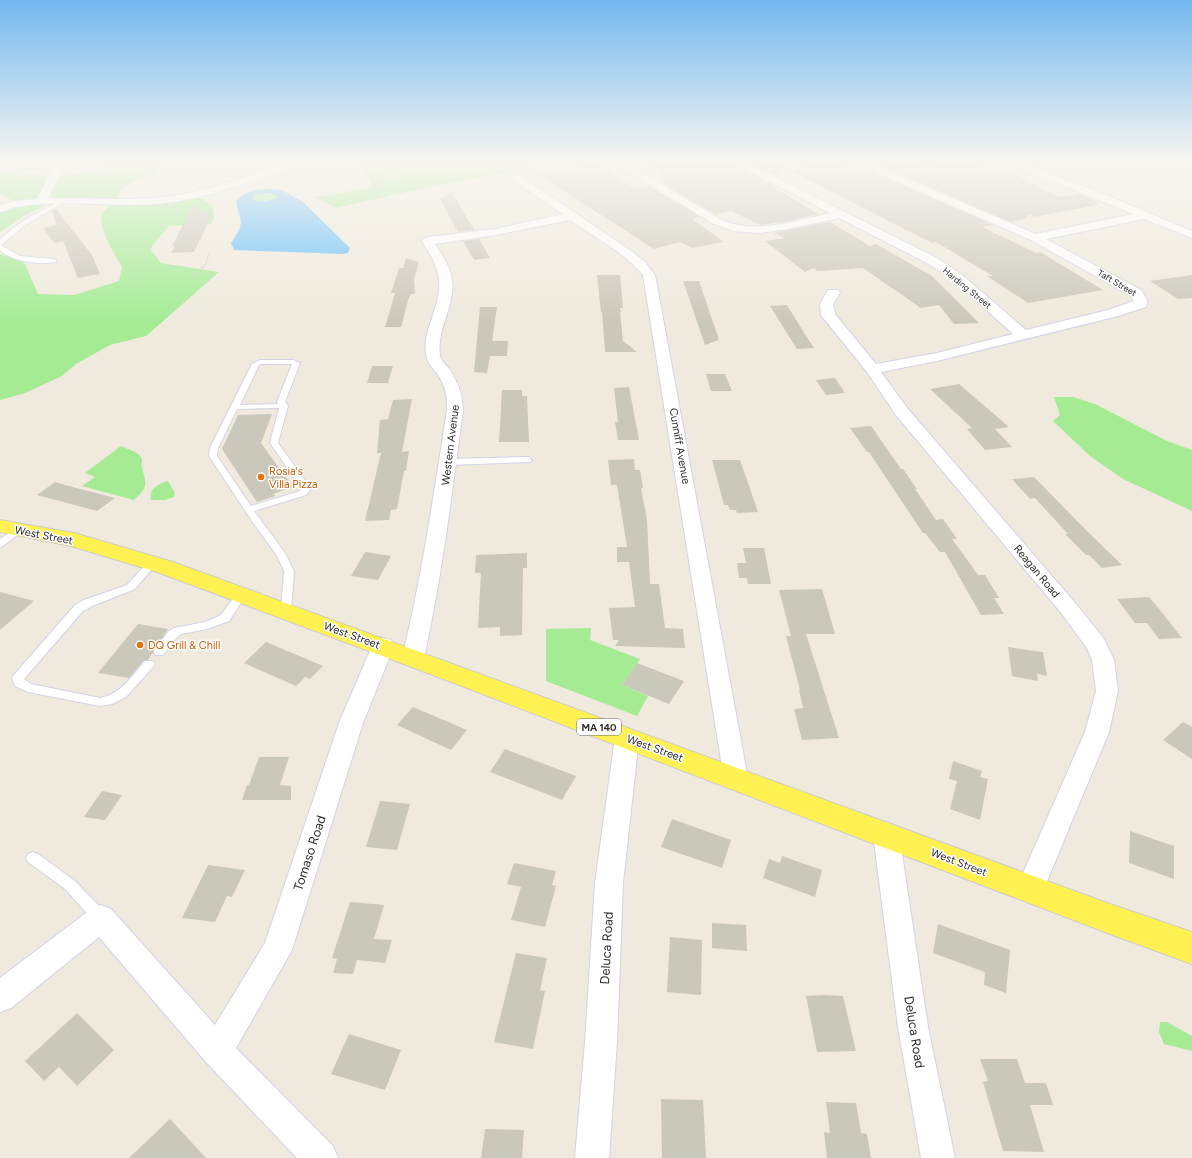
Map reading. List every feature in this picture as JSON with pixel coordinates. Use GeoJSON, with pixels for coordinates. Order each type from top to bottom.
{"type":"FeatureCollection","features":[{"type":"Feature","properties":{"kind":"main road","name":"West Street"},"geometry":{"type":"LineString","coordinates":[[6,533],[74,540],[152,563],[383,646],[1030,889],[1192,948]]}},
{"type":"Feature","properties":{"kind":"street"},"geometry":{"type":"LineString","coordinates":[[706,215],[733,228],[751,229],[784,226],[837,215]]}},
{"type":"Feature","properties":{"kind":"street","name":"Harding Street"},"geometry":{"type":"LineString","coordinates":[[844,215],[933,261],[956,277],[1023,336]]}},
{"type":"Feature","properties":{"kind":"street","name":"Taft Street"},"geometry":{"type":"LineString","coordinates":[[872,369],[937,357],[1127,310],[1141,304],[1142,301],[1136,293],[1035,238],[982,215]]}},
{"type":"Feature","properties":{"kind":"street"},"geometry":{"type":"LineString","coordinates":[[1035,238],[1145,215]]}},
{"type":"Feature","properties":{"kind":"street"},"geometry":{"type":"LineString","coordinates":[[1145,215],[1192,235]]}},
{"type":"Feature","properties":{"kind":"street","name":"Western Avenue"},"geometry":{"type":"LineString","coordinates":[[413,658],[426,602],[448,462],[456,399],[450,381],[432,354],[446,286],[441,266],[428,241],[496,232],[571,216]]}},
{"type":"Feature","properties":{"kind":"street","name":"Cunniff Avenue"},"geometry":{"type":"LineString","coordinates":[[571,216],[630,256],[640,264],[649,275],[675,418],[736,779]]}},
{"type":"Feature","properties":{"kind":"street","name":"Reagan Road"},"geometry":{"type":"LineString","coordinates":[[833,293],[827,302],[826,308],[828,315],[872,369],[902,412],[1069,609],[1096,645],[1103,660],[1107,691],[1097,732],[1030,889]]}},
{"type":"Feature","properties":{"kind":"street","name":"Tomaso Road"},"geometry":{"type":"LineString","coordinates":[[217,1051],[277,950],[351,723],[383,646]]}},
{"type":"Feature","properties":{"kind":"street","name":"Deluca Road"},"geometry":{"type":"LineString","coordinates":[[592,1158],[601,1042],[609,883],[627,738]]}},
{"type":"Feature","properties":{"kind":"street","name":"Deluca Road"},"geometry":{"type":"LineString","coordinates":[[886,834],[914,1027],[938,1158]]}},
{"type":"Feature","properties":{"kind":"street"},"geometry":{"type":"LineString","coordinates":[[0,997],[101,918],[217,1051],[321,1158]]}},
{"type":"Feature","properties":{"kind":"lane"},"geometry":{"type":"LineString","coordinates":[[0,244],[13,232],[38,215]]}},
{"type":"Feature","properties":{"kind":"lane"},"geometry":{"type":"LineString","coordinates":[[0,247],[4,252],[23,259],[54,261]]}},
{"type":"Feature","properties":{"kind":"lane"},"geometry":{"type":"LineString","coordinates":[[249,510],[303,493],[307,489],[274,443],[284,406],[282,402],[296,363],[293,362],[260,362],[256,364],[214,448],[213,456],[249,510],[282,555],[289,571],[286,611]]}},
{"type":"Feature","properties":{"kind":"lane"},"geometry":{"type":"LineString","coordinates":[[234,407],[284,406]]}},
{"type":"Feature","properties":{"kind":"lane"},"geometry":{"type":"LineString","coordinates":[[448,462],[528,460]]}},
{"type":"Feature","properties":{"kind":"lane"},"geometry":{"type":"LineString","coordinates":[[149,664],[125,693],[115,700],[106,702],[28,688],[19,683],[18,678],[80,608],[88,603],[131,587],[152,563]]}},
{"type":"Feature","properties":{"kind":"lane"},"geometry":{"type":"LineString","coordinates":[[159,652],[173,634],[178,631],[207,625],[225,618],[241,595]]}},
{"type":"Feature","properties":{"kind":"lane"},"geometry":{"type":"LineString","coordinates":[[33,858],[70,885],[101,918]]}},
{"type":"Feature","properties":{"kind":"path"},"geometry":{"type":"LineString","coordinates":[[192,277],[206,264],[210,250]]}},
{"type":"Feature","properties":{"kind":"green space"},"geometry":{"type":"Polygon","coordinates":[[[0,215],[25,215],[0,232],[0,215]]]}},
{"type":"Feature","properties":{"kind":"green space"},"geometry":{"type":"Polygon","coordinates":[[[101,215],[214,215],[211,224],[169,226],[152,246],[151,250],[161,263],[219,272],[146,336],[110,345],[76,364],[62,376],[25,393],[0,400],[0,254],[24,262],[38,294],[74,295],[119,281],[122,267],[108,241],[101,221],[101,215]]]}},
{"type":"Feature","properties":{"kind":"green space"},"geometry":{"type":"Polygon","coordinates":[[[1054,397],[1073,397],[1095,404],[1167,441],[1192,450],[1192,511],[1123,479],[1090,456],[1053,421],[1060,415],[1054,397]]]}},
{"type":"Feature","properties":{"kind":"green space"},"geometry":{"type":"Polygon","coordinates":[[[121,446],[134,452],[142,458],[145,485],[139,495],[134,500],[82,486],[95,477],[85,473],[121,446]]]}},
{"type":"Feature","properties":{"kind":"green space"},"geometry":{"type":"Polygon","coordinates":[[[168,481],[175,493],[174,497],[165,500],[151,500],[150,496],[152,490],[157,485],[168,481]]]}},
{"type":"Feature","properties":{"kind":"green space"},"geometry":{"type":"Polygon","coordinates":[[[591,628],[590,640],[640,659],[622,685],[648,696],[637,716],[546,681],[546,629],[591,628]]]}},
{"type":"Feature","properties":{"kind":"green space"},"geometry":{"type":"Polygon","coordinates":[[[1160,1022],[1167,1022],[1192,1036],[1192,1051],[1164,1044],[1159,1032],[1160,1022]]]}},
{"type":"Feature","properties":{"kind":"water"},"geometry":{"type":"Polygon","coordinates":[[[240,215],[316,215],[350,248],[348,253],[343,254],[234,250],[231,243],[239,230],[241,221],[240,215]]]}},
{"type":"Feature","properties":{"kind":"building"},"geometry":{"type":"Polygon","coordinates":[[[53,215],[61,215],[92,255],[100,274],[78,278],[63,241],[54,243],[43,228],[57,225],[53,215]]]}},
{"type":"Feature","properties":{"kind":"building"},"geometry":{"type":"Polygon","coordinates":[[[188,215],[212,215],[194,252],[171,253],[175,246],[172,246],[188,215]]]}},
{"type":"Feature","properties":{"kind":"building"},"geometry":{"type":"Polygon","coordinates":[[[449,215],[465,215],[474,230],[458,232],[449,215]]]}},
{"type":"Feature","properties":{"kind":"building"},"geometry":{"type":"Polygon","coordinates":[[[601,215],[697,215],[700,217],[692,219],[724,242],[692,248],[680,242],[654,249],[601,215]]]}},
{"type":"Feature","properties":{"kind":"building"},"geometry":{"type":"Polygon","coordinates":[[[740,215],[814,215],[789,221],[760,225],[740,215]]]}},
{"type":"Feature","properties":{"kind":"building"},"geometry":{"type":"Polygon","coordinates":[[[877,215],[970,215],[993,225],[982,227],[1036,253],[1040,252],[1103,290],[1028,303],[987,276],[993,276],[936,242],[932,243],[877,215]]]}},
{"type":"Feature","properties":{"kind":"building"},"geometry":{"type":"Polygon","coordinates":[[[995,215],[1028,215],[1026,219],[1011,222],[995,215]]]}},
{"type":"Feature","properties":{"kind":"building"},"geometry":{"type":"Polygon","coordinates":[[[1031,215],[1044,215],[1034,217],[1031,215]]]}},
{"type":"Feature","properties":{"kind":"building"},"geometry":{"type":"Polygon","coordinates":[[[830,222],[870,246],[876,244],[932,276],[979,323],[954,324],[939,305],[921,308],[863,268],[817,271],[814,268],[805,272],[765,241],[785,238],[774,233],[830,222]]]}},
{"type":"Feature","properties":{"kind":"building"},"geometry":{"type":"Polygon","coordinates":[[[479,239],[490,258],[474,260],[463,241],[479,239]]]}},
{"type":"Feature","properties":{"kind":"building"},"geometry":{"type":"Polygon","coordinates":[[[406,258],[419,262],[414,279],[415,294],[411,294],[409,297],[401,327],[385,327],[395,293],[391,293],[399,268],[403,268],[406,258]]]}},
{"type":"Feature","properties":{"kind":"building"},"geometry":{"type":"Polygon","coordinates":[[[597,275],[620,275],[623,308],[620,308],[620,312],[623,341],[637,352],[605,352],[597,275]]]}},
{"type":"Feature","properties":{"kind":"building"},"geometry":{"type":"Polygon","coordinates":[[[1192,275],[1192,298],[1178,299],[1150,281],[1192,275]]]}},
{"type":"Feature","properties":{"kind":"building"},"geometry":{"type":"Polygon","coordinates":[[[683,281],[699,281],[719,340],[705,345],[683,281]]]}},
{"type":"Feature","properties":{"kind":"building"},"geometry":{"type":"Polygon","coordinates":[[[787,305],[814,348],[797,349],[770,306],[787,305]]]}},
{"type":"Feature","properties":{"kind":"building"},"geometry":{"type":"Polygon","coordinates":[[[480,307],[497,307],[492,341],[508,341],[507,356],[490,356],[487,373],[474,372],[480,307]]]}},
{"type":"Feature","properties":{"kind":"building"},"geometry":{"type":"Polygon","coordinates":[[[372,366],[393,366],[388,383],[367,383],[372,366]]]}},
{"type":"Feature","properties":{"kind":"building"},"geometry":{"type":"Polygon","coordinates":[[[706,374],[725,374],[732,391],[711,391],[706,374]]]}},
{"type":"Feature","properties":{"kind":"building"},"geometry":{"type":"Polygon","coordinates":[[[835,378],[845,393],[826,395],[816,380],[835,378]]]}},
{"type":"Feature","properties":{"kind":"building"},"geometry":{"type":"Polygon","coordinates":[[[959,384],[1009,427],[995,429],[1012,447],[985,450],[967,429],[972,428],[930,389],[959,384]]]}},
{"type":"Feature","properties":{"kind":"building"},"geometry":{"type":"Polygon","coordinates":[[[629,387],[639,440],[618,440],[615,422],[618,422],[614,388],[629,387]]]}},
{"type":"Feature","properties":{"kind":"building"},"geometry":{"type":"Polygon","coordinates":[[[502,390],[522,390],[522,396],[527,396],[529,442],[499,442],[502,390]]]}},
{"type":"Feature","properties":{"kind":"building"},"geometry":{"type":"Polygon","coordinates":[[[412,399],[402,452],[409,451],[397,509],[391,510],[389,520],[365,521],[381,453],[377,453],[380,420],[388,419],[393,400],[412,399]]]}},
{"type":"Feature","properties":{"kind":"building"},"geometry":{"type":"Polygon","coordinates":[[[272,414],[261,443],[293,487],[273,494],[275,496],[257,502],[222,449],[238,415],[272,414]]]}},
{"type":"Feature","properties":{"kind":"building"},"geometry":{"type":"Polygon","coordinates":[[[871,426],[917,489],[915,489],[936,520],[943,519],[957,539],[952,539],[978,575],[985,575],[999,598],[994,598],[1004,614],[981,615],[945,552],[940,552],[925,533],[923,533],[869,452],[867,452],[850,428],[871,426]]]}},
{"type":"Feature","properties":{"kind":"building"},"geometry":{"type":"Polygon","coordinates":[[[634,459],[635,470],[640,470],[643,488],[641,488],[647,520],[650,584],[659,584],[665,628],[683,629],[685,648],[615,646],[619,640],[613,640],[609,608],[635,607],[629,562],[617,562],[617,547],[627,547],[617,485],[611,485],[608,460],[634,459]]]}},
{"type":"Feature","properties":{"kind":"building"},"geometry":{"type":"Polygon","coordinates":[[[712,460],[740,460],[758,512],[737,513],[736,510],[730,510],[728,505],[724,505],[712,460]]]}},
{"type":"Feature","properties":{"kind":"building"},"geometry":{"type":"Polygon","coordinates":[[[1034,477],[1122,565],[1102,568],[1089,555],[1086,555],[1065,534],[1068,534],[1035,498],[1030,499],[1012,479],[1034,477]]]}},
{"type":"Feature","properties":{"kind":"building"},"geometry":{"type":"Polygon","coordinates":[[[55,482],[115,498],[97,511],[37,495],[55,482]]]}},
{"type":"Feature","properties":{"kind":"building"},"geometry":{"type":"Polygon","coordinates":[[[743,548],[764,548],[771,584],[748,584],[747,578],[739,578],[737,563],[746,563],[743,548]]]}},
{"type":"Feature","properties":{"kind":"building"},"geometry":{"type":"Polygon","coordinates":[[[365,552],[391,556],[378,580],[351,576],[365,552]]]}},
{"type":"Feature","properties":{"kind":"building"},"geometry":{"type":"Polygon","coordinates":[[[527,553],[527,568],[523,568],[522,635],[500,636],[500,627],[478,628],[481,573],[475,573],[476,555],[527,553]]]}},
{"type":"Feature","properties":{"kind":"building"},"geometry":{"type":"Polygon","coordinates":[[[822,589],[835,634],[806,634],[839,738],[802,740],[794,709],[803,708],[800,690],[786,636],[791,636],[779,590],[822,589]]]}},
{"type":"Feature","properties":{"kind":"building"},"geometry":{"type":"Polygon","coordinates":[[[0,592],[34,601],[0,630],[0,592]]]}},
{"type":"Feature","properties":{"kind":"building"},"geometry":{"type":"Polygon","coordinates":[[[1149,597],[1182,638],[1159,639],[1147,623],[1135,623],[1117,599],[1149,597]]]}},
{"type":"Feature","properties":{"kind":"building","name":"DQ Grill & Chill"},"geometry":{"type":"Polygon","coordinates":[[[138,624],[168,629],[148,660],[144,660],[129,678],[98,673],[138,624]]]}},
{"type":"Feature","properties":{"kind":"building"},"geometry":{"type":"Polygon","coordinates":[[[266,642],[323,666],[310,679],[305,677],[296,686],[244,663],[266,642]]]}},
{"type":"Feature","properties":{"kind":"building"},"geometry":{"type":"Polygon","coordinates":[[[1008,647],[1043,652],[1047,676],[1037,674],[1038,681],[1012,676],[1008,647]]]}},
{"type":"Feature","properties":{"kind":"building"},"geometry":{"type":"Polygon","coordinates":[[[637,663],[684,681],[669,704],[622,685],[637,663]]]}},
{"type":"Feature","properties":{"kind":"building"},"geometry":{"type":"Polygon","coordinates":[[[413,707],[467,730],[451,750],[397,725],[413,707]]]}},
{"type":"Feature","properties":{"kind":"building"},"geometry":{"type":"Polygon","coordinates":[[[1183,722],[1192,727],[1192,759],[1163,740],[1183,722]]]}},
{"type":"Feature","properties":{"kind":"building"},"geometry":{"type":"Polygon","coordinates":[[[505,749],[576,776],[562,800],[490,772],[505,749]]]}},
{"type":"Feature","properties":{"kind":"building"},"geometry":{"type":"Polygon","coordinates":[[[259,757],[289,757],[280,785],[291,786],[291,800],[242,800],[259,757]]]}},
{"type":"Feature","properties":{"kind":"building"},"geometry":{"type":"Polygon","coordinates":[[[953,761],[982,771],[980,777],[988,779],[980,820],[950,809],[957,781],[949,779],[953,761]]]}},
{"type":"Feature","properties":{"kind":"building"},"geometry":{"type":"Polygon","coordinates":[[[102,791],[122,795],[105,820],[84,817],[102,791]]]}},
{"type":"Feature","properties":{"kind":"building"},"geometry":{"type":"Polygon","coordinates":[[[380,801],[410,804],[397,850],[366,847],[380,801]]]}},
{"type":"Feature","properties":{"kind":"building"},"geometry":{"type":"Polygon","coordinates":[[[672,819],[731,840],[722,868],[661,847],[672,819]]]}},
{"type":"Feature","properties":{"kind":"building"},"geometry":{"type":"Polygon","coordinates":[[[1130,831],[1174,846],[1174,879],[1129,863],[1130,831]]]}},
{"type":"Feature","properties":{"kind":"building"},"geometry":{"type":"Polygon","coordinates":[[[782,856],[822,870],[815,897],[763,878],[769,859],[780,863],[782,856]]]}},
{"type":"Feature","properties":{"kind":"building"},"geometry":{"type":"Polygon","coordinates":[[[514,863],[556,871],[552,885],[556,886],[545,927],[511,920],[521,887],[507,884],[514,863]]]}},
{"type":"Feature","properties":{"kind":"building"},"geometry":{"type":"Polygon","coordinates":[[[208,865],[245,870],[232,897],[227,896],[215,922],[182,918],[208,865]]]}},
{"type":"Feature","properties":{"kind":"building"},"geometry":{"type":"Polygon","coordinates":[[[350,902],[384,905],[374,939],[392,940],[385,963],[357,960],[353,974],[333,973],[337,959],[332,958],[350,902]]]}},
{"type":"Feature","properties":{"kind":"building"},"geometry":{"type":"Polygon","coordinates":[[[712,923],[746,925],[747,951],[712,948],[712,923]]]}},
{"type":"Feature","properties":{"kind":"building"},"geometry":{"type":"Polygon","coordinates":[[[938,924],[1010,950],[1006,993],[984,985],[985,972],[933,953],[938,924]]]}},
{"type":"Feature","properties":{"kind":"building"},"geometry":{"type":"Polygon","coordinates":[[[670,937],[702,940],[701,995],[667,992],[670,937]]]}},
{"type":"Feature","properties":{"kind":"building"},"geometry":{"type":"Polygon","coordinates":[[[516,953],[547,958],[540,990],[545,991],[533,1049],[494,1042],[516,953]]]}},
{"type":"Feature","properties":{"kind":"building"},"geometry":{"type":"Polygon","coordinates":[[[806,996],[843,996],[856,1051],[817,1052],[806,996]]]}},
{"type":"Feature","properties":{"kind":"building"},"geometry":{"type":"Polygon","coordinates":[[[77,1013],[114,1050],[77,1086],[59,1067],[44,1081],[25,1061],[77,1013]]]}},
{"type":"Feature","properties":{"kind":"building"},"geometry":{"type":"Polygon","coordinates":[[[349,1034],[401,1050],[385,1090],[331,1074],[349,1034]]]}},
{"type":"Feature","properties":{"kind":"building"},"geometry":{"type":"Polygon","coordinates":[[[980,1059],[1017,1059],[1025,1083],[1046,1083],[1053,1105],[1030,1105],[1044,1152],[1003,1151],[983,1082],[988,1081],[980,1059]]]}},
{"type":"Feature","properties":{"kind":"building"},"geometry":{"type":"Polygon","coordinates":[[[661,1099],[703,1100],[706,1158],[662,1158],[661,1099]]]}},
{"type":"Feature","properties":{"kind":"building"},"geometry":{"type":"Polygon","coordinates":[[[826,1102],[856,1103],[861,1133],[867,1134],[871,1158],[827,1158],[824,1132],[830,1133],[826,1102]]]}},
{"type":"Feature","properties":{"kind":"building"},"geometry":{"type":"Polygon","coordinates":[[[170,1119],[206,1158],[129,1158],[170,1119]]]}},
{"type":"Feature","properties":{"kind":"building"},"geometry":{"type":"Polygon","coordinates":[[[485,1129],[524,1130],[522,1158],[481,1158],[485,1129]]]}},
{"type":"Feature","properties":{"kind":"place","name":"Rosia's Villa Pizza"},"geometry":{"type":"Point","coordinates":[261,477]}},
{"type":"Feature","properties":{"kind":"place","name":"DQ Grill & Chill"},"geometry":{"type":"Point","coordinates":[140,645]}}]}
